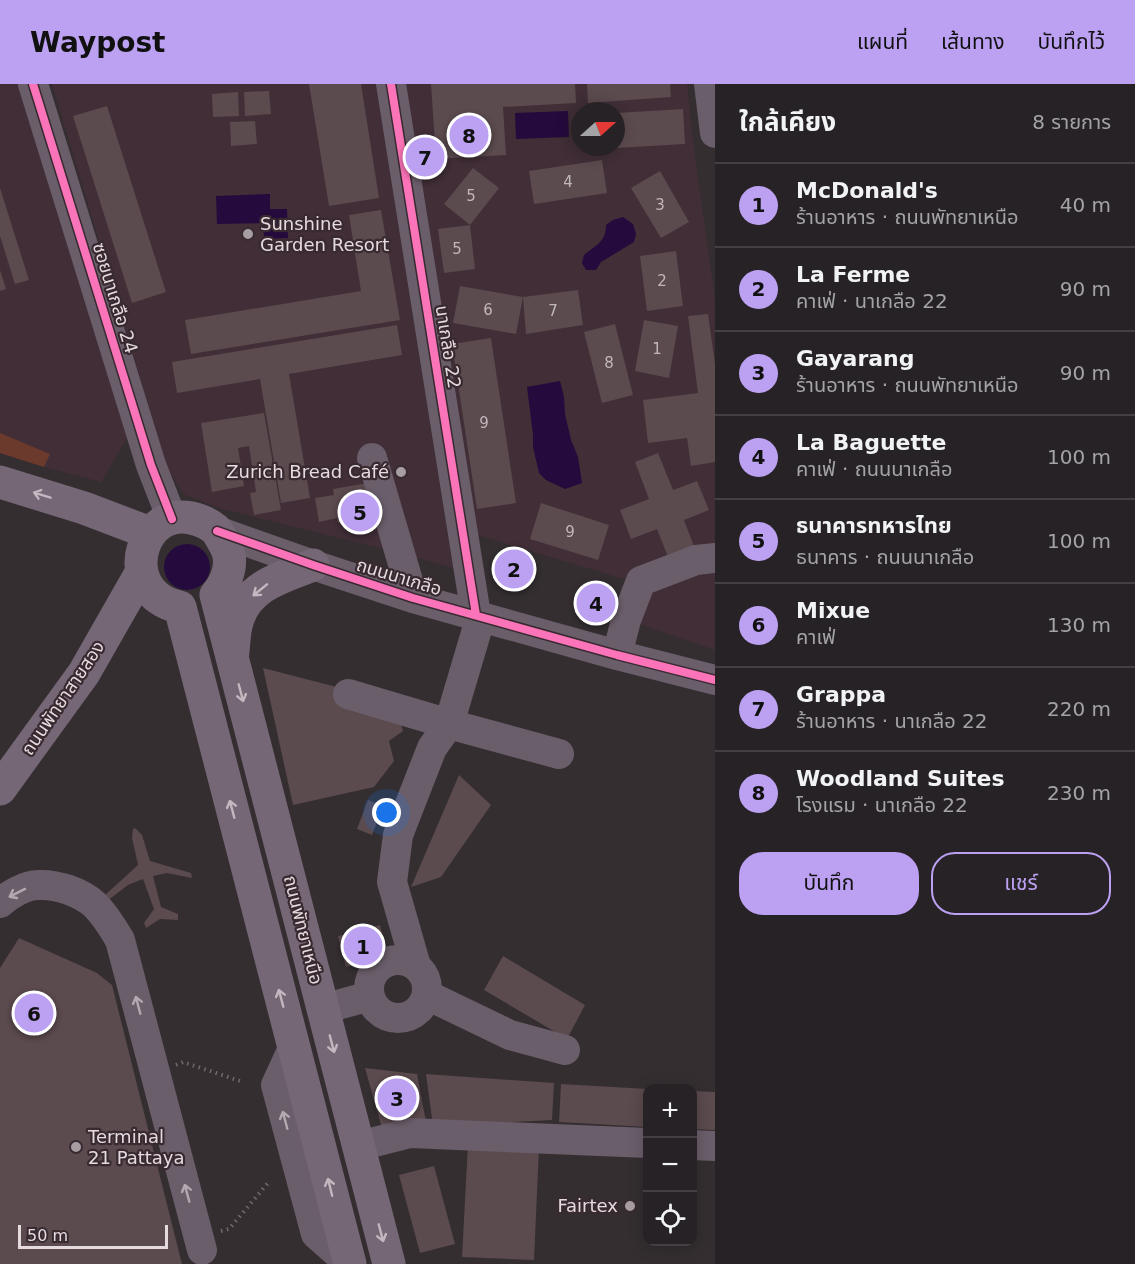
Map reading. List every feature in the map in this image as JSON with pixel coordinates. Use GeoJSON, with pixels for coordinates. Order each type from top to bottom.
{"type":"FeatureCollection","features":[{"type":"Feature","properties":{"kind":"main road"},"geometry":{"type":"LineString","coordinates":[[0,482],[84,508],[161,526]]}},
{"type":"Feature","properties":{"kind":"main road"},"geometry":{"type":"LineString","coordinates":[[84,508],[111,530],[120,548],[124,570],[123,605]]}},
{"type":"Feature","properties":{"kind":"main road"},"geometry":{"type":"LineString","coordinates":[[141,573],[141,553],[161,526],[185,517],[203,521],[217,531]]}},
{"type":"Feature","properties":{"kind":"main road","name":"ถนนพัทยาเหนือ"},"geometry":{"type":"LineString","coordinates":[[217,531],[228,550],[229,573],[223,587],[216,595],[389,1264]]}},
{"type":"Feature","properties":{"kind":"main road"},"geometry":{"type":"LineString","coordinates":[[232,658],[237,620],[245,603],[264,585],[313,565]]}},
{"type":"Feature","properties":{"kind":"main road","name":"ถนนพัทยาสายสอง"},"geometry":{"type":"LineString","coordinates":[[0,789],[84,673],[141,573]]}},
{"type":"Feature","properties":{"kind":"main road","name":"ถนนพัทยาเหนือ"},"geometry":{"type":"LineString","coordinates":[[141,573],[146,585],[156,597],[180,608],[350,1264]]}},
{"type":"Feature","properties":{"kind":"street","name":"ซอยนาเกลือ 24"},"geometry":{"type":"LineString","coordinates":[[33,84],[150,465],[161,526]]}},
{"type":"Feature","properties":{"kind":"street","name":"นาเกลือ 22"},"geometry":{"type":"LineString","coordinates":[[391,84],[478,616]]}},
{"type":"Feature","properties":{"kind":"street"},"geometry":{"type":"LineString","coordinates":[[710,84],[715,133]]}},
{"type":"Feature","properties":{"kind":"street"},"geometry":{"type":"LineString","coordinates":[[372,458],[413,598]]}},
{"type":"Feature","properties":{"kind":"street","name":"ถนนนาเกลือ"},"geometry":{"type":"LineString","coordinates":[[217,531],[413,598],[617,655],[714,686]]}},
{"type":"Feature","properties":{"kind":"street"},"geometry":{"type":"LineString","coordinates":[[617,655],[626,620],[641,581],[696,560],[715,558]]}},
{"type":"Feature","properties":{"kind":"street"},"geometry":{"type":"LineString","coordinates":[[416,966],[392,882],[398,835],[432,747],[449,724],[478,616]]}},
{"type":"Feature","properties":{"kind":"street"},"geometry":{"type":"LineString","coordinates":[[348,694],[559,754]]}},
{"type":"Feature","properties":{"kind":"street"},"geometry":{"type":"LineString","coordinates":[[0,903],[17,891],[36,884],[69,888],[94,904],[120,940],[208,1252]]}},
{"type":"Feature","properties":{"kind":"street"},"geometry":{"type":"LineString","coordinates":[[400,960],[416,966],[424,976],[427,985],[424,1004],[418,1011],[401,1019],[383,1014],[376,1008],[370,996],[370,981],[374,972],[381,965],[390,961],[400,960]]}},
{"type":"Feature","properties":{"kind":"street"},"geometry":{"type":"LineString","coordinates":[[427,995],[510,1035],[565,1050]]}},
{"type":"Feature","properties":{"kind":"street"},"geometry":{"type":"LineString","coordinates":[[323,1009],[370,996]]}},
{"type":"Feature","properties":{"kind":"street"},"geometry":{"type":"LineString","coordinates":[[359,1146],[410,1133],[643,1143]]}},
{"type":"Feature","properties":{"kind":"street"},"geometry":{"type":"LineString","coordinates":[[697,1145],[715,1146]]}},
{"type":"Feature","properties":{"kind":"path"},"geometry":{"type":"LineString","coordinates":[[174,1065],[183,1062],[243,1082]]}},
{"type":"Feature","properties":{"kind":"path"},"geometry":{"type":"LineString","coordinates":[[208,1252],[268,1183]]}},
{"type":"Feature","properties":{"kind":"shaded area"},"geometry":{"type":"Polygon","coordinates":[[[0,84],[25,84],[131,432],[101,482],[0,453],[0,84]]]}},
{"type":"Feature","properties":{"kind":"shaded area","name":"Sunshine Garden Resort"},"geometry":{"type":"Polygon","coordinates":[[[52,84],[376,84],[453,568],[222,509],[183,494],[166,465],[52,84]]]}},
{"type":"Feature","properties":{"kind":"shaded area"},"geometry":{"type":"Polygon","coordinates":[[[404,84],[687,84],[715,299],[715,650],[618,617],[627,580],[471,533],[404,84]]]}},
{"type":"Feature","properties":{"kind":"shaded area"},"geometry":{"type":"Polygon","coordinates":[[[568,111],[569,137],[516,139],[515,113],[568,111]]]}},
{"type":"Feature","properties":{"kind":"shaded area"},"geometry":{"type":"Polygon","coordinates":[[[270,194],[270,209],[287,209],[288,238],[264,239],[263,223],[217,224],[216,196],[270,194]]]}},
{"type":"Feature","properties":{"kind":"shaded area"},"geometry":{"type":"Polygon","coordinates":[[[623,217],[633,224],[636,234],[634,242],[601,262],[596,270],[586,270],[582,263],[584,255],[602,239],[606,225],[623,217]]]}},
{"type":"Feature","properties":{"kind":"shaded area"},"geometry":{"type":"Polygon","coordinates":[[[560,381],[565,414],[578,457],[582,483],[565,489],[546,480],[539,473],[533,447],[527,387],[560,381]]]}},
{"type":"Feature","properties":{"kind":"shaded area"},"geometry":{"type":"Polygon","coordinates":[[[0,433],[50,454],[44,467],[0,453],[0,433]]]}},
{"type":"Feature","properties":{"kind":"shaded area"},"geometry":{"type":"Polygon","coordinates":[[[187,544],[203,551],[210,567],[203,583],[187,590],[171,583],[164,567],[171,551],[187,544]]]}},
{"type":"Feature","properties":{"kind":"building"},"geometry":{"type":"Polygon","coordinates":[[[309,84],[361,84],[379,198],[329,206],[309,84]]]}},
{"type":"Feature","properties":{"kind":"building"},"geometry":{"type":"Polygon","coordinates":[[[431,84],[575,84],[576,102],[503,107],[506,155],[436,159],[431,84]]]}},
{"type":"Feature","properties":{"kind":"building"},"geometry":{"type":"Polygon","coordinates":[[[587,84],[670,84],[671,97],[588,102],[587,84]]]}},
{"type":"Feature","properties":{"kind":"building"},"geometry":{"type":"Polygon","coordinates":[[[269,91],[271,114],[245,116],[244,92],[269,91]]]}},
{"type":"Feature","properties":{"kind":"building"},"geometry":{"type":"Polygon","coordinates":[[[238,92],[239,116],[213,117],[212,94],[238,92]]]}},
{"type":"Feature","properties":{"kind":"building"},"geometry":{"type":"Polygon","coordinates":[[[107,106],[166,292],[132,303],[73,116],[107,106]]]}},
{"type":"Feature","properties":{"kind":"building"},"geometry":{"type":"Polygon","coordinates":[[[683,109],[685,144],[625,147],[625,112],[683,109]]]}},
{"type":"Feature","properties":{"kind":"building"},"geometry":{"type":"Polygon","coordinates":[[[255,121],[257,144],[231,146],[230,122],[255,121]]]}},
{"type":"Feature","properties":{"kind":"building"},"geometry":{"type":"Polygon","coordinates":[[[602,160],[607,193],[534,204],[529,171],[602,160]]]}},
{"type":"Feature","properties":{"kind":"building"},"geometry":{"type":"Polygon","coordinates":[[[473,168],[499,188],[470,225],[444,204],[473,168]]]}},
{"type":"Feature","properties":{"kind":"building"},"geometry":{"type":"Polygon","coordinates":[[[660,171],[689,222],[661,238],[631,188],[660,171]]]}},
{"type":"Feature","properties":{"kind":"building"},"geometry":{"type":"Polygon","coordinates":[[[0,188],[29,280],[15,284],[0,236],[0,188]]]}},
{"type":"Feature","properties":{"kind":"building"},"geometry":{"type":"Polygon","coordinates":[[[381,210],[400,320],[191,354],[185,320],[361,291],[349,215],[381,210]]]}},
{"type":"Feature","properties":{"kind":"building"},"geometry":{"type":"Polygon","coordinates":[[[470,225],[475,269],[444,273],[438,229],[470,225]]]}},
{"type":"Feature","properties":{"kind":"building"},"geometry":{"type":"Polygon","coordinates":[[[676,251],[683,306],[647,311],[640,256],[676,251]]]}},
{"type":"Feature","properties":{"kind":"building"},"geometry":{"type":"Polygon","coordinates":[[[0,270],[6,289],[0,291],[0,270]]]}},
{"type":"Feature","properties":{"kind":"building"},"geometry":{"type":"Polygon","coordinates":[[[460,286],[523,297],[516,334],[453,323],[460,286]]]}},
{"type":"Feature","properties":{"kind":"building"},"geometry":{"type":"Polygon","coordinates":[[[578,290],[583,325],[526,334],[523,297],[578,290]]]}},
{"type":"Feature","properties":{"kind":"building"},"geometry":{"type":"Polygon","coordinates":[[[708,314],[715,364],[715,462],[691,466],[687,438],[648,443],[643,400],[698,393],[688,316],[708,314]]]}},
{"type":"Feature","properties":{"kind":"building"},"geometry":{"type":"Polygon","coordinates":[[[644,320],[678,326],[669,378],[635,371],[644,320]]]}},
{"type":"Feature","properties":{"kind":"building"},"geometry":{"type":"Polygon","coordinates":[[[615,324],[633,395],[602,403],[584,332],[615,324]]]}},
{"type":"Feature","properties":{"kind":"building"},"geometry":{"type":"Polygon","coordinates":[[[397,325],[402,355],[289,374],[310,498],[281,503],[260,379],[177,393],[172,362],[397,325]]]}},
{"type":"Feature","properties":{"kind":"building"},"geometry":{"type":"Polygon","coordinates":[[[491,338],[516,503],[477,509],[452,344],[491,338]]]}},
{"type":"Feature","properties":{"kind":"building"},"geometry":{"type":"Polygon","coordinates":[[[264,413],[281,510],[254,515],[250,493],[256,492],[249,446],[238,448],[244,486],[212,492],[201,423],[264,413]]]}},
{"type":"Feature","properties":{"kind":"building"},"geometry":{"type":"Polygon","coordinates":[[[658,453],[673,490],[697,481],[709,510],[684,520],[696,552],[670,562],[657,529],[631,539],[620,510],[649,499],[635,462],[658,453]]]}},
{"type":"Feature","properties":{"kind":"building"},"geometry":{"type":"Polygon","coordinates":[[[368,483],[375,524],[354,528],[353,521],[338,523],[337,518],[319,522],[315,498],[334,495],[333,489],[368,483]]]}},
{"type":"Feature","properties":{"kind":"building"},"geometry":{"type":"Polygon","coordinates":[[[541,503],[609,525],[598,560],[530,539],[541,503]]]}},
{"type":"Feature","properties":{"kind":"building"},"geometry":{"type":"Polygon","coordinates":[[[263,668],[395,702],[403,731],[389,741],[394,761],[374,787],[293,805],[263,668]]]}},
{"type":"Feature","properties":{"kind":"building"},"geometry":{"type":"Polygon","coordinates":[[[459,775],[491,805],[441,877],[411,887],[459,775]]]}},
{"type":"Feature","properties":{"kind":"building"},"geometry":{"type":"Polygon","coordinates":[[[368,800],[383,806],[372,835],[357,829],[368,800]]]}},
{"type":"Feature","properties":{"kind":"building"},"geometry":{"type":"Polygon","coordinates":[[[135,828],[142,835],[150,861],[191,873],[192,878],[167,873],[153,876],[161,907],[178,914],[178,920],[160,919],[146,928],[144,923],[154,909],[143,879],[128,885],[107,901],[105,895],[138,865],[132,838],[135,828]]]}},
{"type":"Feature","properties":{"kind":"building"},"geometry":{"type":"Polygon","coordinates":[[[380,925],[388,956],[346,967],[338,936],[380,925]]]}},
{"type":"Feature","properties":{"kind":"building","name":"Terminal 21 Pattaya"},"geometry":{"type":"Polygon","coordinates":[[[19,938],[97,973],[112,985],[182,1264],[0,1264],[0,968],[19,938]]]}},
{"type":"Feature","properties":{"kind":"building"},"geometry":{"type":"Polygon","coordinates":[[[503,956],[585,1005],[567,1039],[484,990],[503,956]]]}},
{"type":"Feature","properties":{"kind":"building"},"geometry":{"type":"Polygon","coordinates":[[[365,1068],[417,1074],[426,1122],[383,1132],[365,1068]]]}},
{"type":"Feature","properties":{"kind":"building"},"geometry":{"type":"Polygon","coordinates":[[[426,1074],[554,1083],[552,1120],[433,1126],[426,1074]]]}},
{"type":"Feature","properties":{"kind":"building"},"geometry":{"type":"Polygon","coordinates":[[[561,1084],[643,1089],[643,1127],[559,1122],[561,1084]]]}},
{"type":"Feature","properties":{"kind":"building"},"geometry":{"type":"Polygon","coordinates":[[[697,1091],[715,1092],[715,1130],[697,1129],[697,1091]]]}},
{"type":"Feature","properties":{"kind":"building"},"geometry":{"type":"Polygon","coordinates":[[[468,1144],[539,1147],[534,1260],[462,1257],[468,1144]]]}},
{"type":"Feature","properties":{"kind":"building"},"geometry":{"type":"Polygon","coordinates":[[[434,1166],[455,1244],[420,1253],[399,1175],[434,1166]]]}},
{"type":"Feature","properties":{"kind":"cycle path"},"geometry":{"type":"LineString","coordinates":[[33,84],[151,465],[172,519]]}},
{"type":"Feature","properties":{"kind":"cycle path"},"geometry":{"type":"LineString","coordinates":[[391,84],[476,615]]}},
{"type":"Feature","properties":{"kind":"cycle path"},"geometry":{"type":"LineString","coordinates":[[217,531],[413,598],[715,680]]}},
{"type":"Feature","properties":{"kind":"place","name":"Woodland Suites"},"geometry":{"type":"Point","coordinates":[469,135]}},
{"type":"Feature","properties":{"kind":"place","name":"Grappa"},"geometry":{"type":"Point","coordinates":[425,157]}},
{"type":"Feature","properties":{"kind":"place","name":"Sunshine Garden Resort"},"geometry":{"type":"Point","coordinates":[248,234]}},
{"type":"Feature","properties":{"kind":"place","name":"Zurich Bread Café"},"geometry":{"type":"Point","coordinates":[401,472]}},
{"type":"Feature","properties":{"kind":"place","name":"ธนาคารทหารไทย"},"geometry":{"type":"Point","coordinates":[360,512]}},
{"type":"Feature","properties":{"kind":"place","name":"La Ferme"},"geometry":{"type":"Point","coordinates":[514,569]}},
{"type":"Feature","properties":{"kind":"place","name":"La Baguette"},"geometry":{"type":"Point","coordinates":[596,603]}},
{"type":"Feature","properties":{"kind":"place","name":"McDonald's"},"geometry":{"type":"Point","coordinates":[363,946]}},
{"type":"Feature","properties":{"kind":"place","name":"Mixue"},"geometry":{"type":"Point","coordinates":[34,1013]}},
{"type":"Feature","properties":{"kind":"place","name":"Gayarang"},"geometry":{"type":"Point","coordinates":[397,1098]}},
{"type":"Feature","properties":{"kind":"place","name":"Terminal 21 Pattaya"},"geometry":{"type":"Point","coordinates":[76,1147]}},
{"type":"Feature","properties":{"kind":"place","name":"Fairtex"},"geometry":{"type":"Point","coordinates":[630,1206]}}]}
